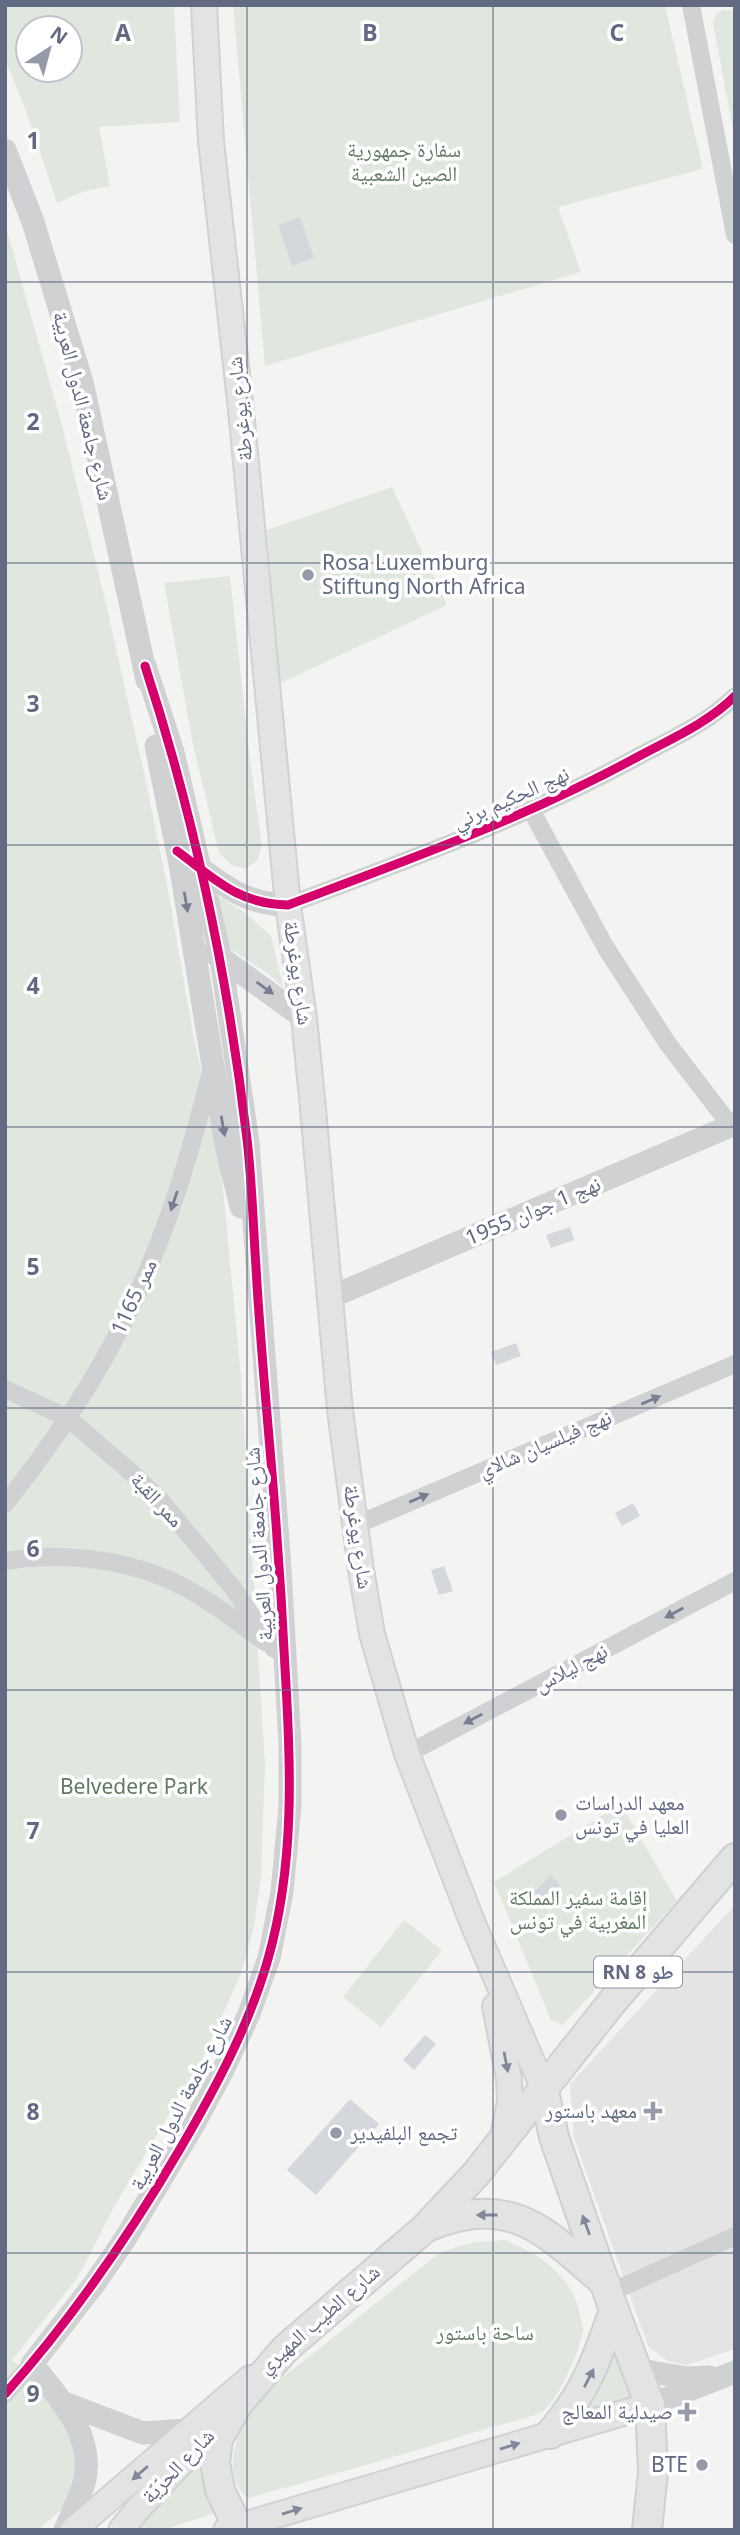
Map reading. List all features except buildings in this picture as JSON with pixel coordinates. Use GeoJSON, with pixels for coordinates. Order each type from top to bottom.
{"type":"FeatureCollection","features":[{"type":"Feature","properties":{"kind":"main road","name":"شارع يوغرطة"},"geometry":{"type":"LineString","coordinates":[[204,5],[211,141],[242,423],[288,905],[304,1018],[341,1410],[361,1570],[372,1634],[407,1754],[473,1924],[523,2046],[543,2087]]}},
{"type":"Feature","properties":{"kind":"main road","name":"RN 8 طو"},"geometry":{"type":"LineString","coordinates":[[543,2087],[735,1858]]}},
{"type":"Feature","properties":{"kind":"main road","name":"شارع يوغرطة"},"geometry":{"type":"LineString","coordinates":[[473,1924],[495,2007],[509,2079],[510,2102],[501,2143]]}},
{"type":"Feature","properties":{"kind":"main road","name":"شارع الطيب المهيري"},"geometry":{"type":"LineString","coordinates":[[73,2530],[424,2229],[501,2143],[543,2087]]}},
{"type":"Feature","properties":{"kind":"main road"},"geometry":{"type":"LineString","coordinates":[[543,2087],[554,2137],[650,2405],[653,2472],[647,2530]]}},
{"type":"Feature","properties":{"kind":"main road"},"geometry":{"type":"LineString","coordinates":[[424,2229],[452,2217],[491,2214],[522,2219],[554,2239],[610,2296]]}},
{"type":"Feature","properties":{"kind":"main road"},"geometry":{"type":"LineString","coordinates":[[550,2434],[585,2386],[594,2367],[610,2296]]}},
{"type":"Feature","properties":{"kind":"main road"},"geometry":{"type":"LineString","coordinates":[[285,2348],[238,2404],[218,2439],[215,2463],[220,2490],[234,2529],[650,2405]]}},
{"type":"Feature","properties":{"kind":"main road","name":"شارع الحرّيّة"},"geometry":{"type":"LineString","coordinates":[[121,2530],[238,2404]]}},
{"type":"Feature","properties":{"kind":"street"},"geometry":{"type":"LineString","coordinates":[[691,5],[735,235]]}},
{"type":"Feature","properties":{"kind":"street","name":"شارع جامعة الدول العربية"},"geometry":{"type":"LineString","coordinates":[[5,150],[33,222],[82,382],[145,666],[226,1145],[256,1272]]}},
{"type":"Feature","properties":{"kind":"street","name":"شارع جامعة الدول العربية"},"geometry":{"type":"LineString","coordinates":[[32,2364],[95,2283],[164,2177],[224,2068],[249,2014],[269,1958],[282,1892],[290,1806],[290,1744],[280,1658],[280,1568],[248,1142],[220,958],[201,869],[173,752],[145,666]]}},
{"type":"Feature","properties":{"kind":"street","name":"نهج الحكيم برني"},"geometry":{"type":"LineString","coordinates":[[288,905],[531,810],[682,733],[722,708],[735,696]]}},
{"type":"Feature","properties":{"kind":"street"},"geometry":{"type":"LineString","coordinates":[[531,810],[606,948],[668,1044],[733,1125]]}},
{"type":"Feature","properties":{"kind":"street"},"geometry":{"type":"LineString","coordinates":[[177,851],[247,899],[288,905]]}},
{"type":"Feature","properties":{"kind":"street"},"geometry":{"type":"LineString","coordinates":[[191,932],[220,958],[304,1018]]}},
{"type":"Feature","properties":{"kind":"street","name":"ممر 1165"},"geometry":{"type":"LineString","coordinates":[[5,1504],[68,1418],[107,1353],[152,1261],[175,1199],[212,1065]]}},
{"type":"Feature","properties":{"kind":"street","name":"نهج 1 جوان 1955"},"geometry":{"type":"LineString","coordinates":[[331,1297],[733,1125]]}},
{"type":"Feature","properties":{"kind":"street","name":"نهج فيلسيان شالاي"},"geometry":{"type":"LineString","coordinates":[[356,1525],[735,1364]]}},
{"type":"Feature","properties":{"kind":"street","name":"ممر القبة"},"geometry":{"type":"LineString","coordinates":[[5,1389],[68,1418],[161,1501],[233,1588],[280,1658]]}},
{"type":"Feature","properties":{"kind":"street"},"geometry":{"type":"LineString","coordinates":[[5,1562],[34,1558],[99,1560],[154,1574],[193,1592],[280,1658]]}},
{"type":"Feature","properties":{"kind":"street","name":"نهج ليلاس"},"geometry":{"type":"LineString","coordinates":[[407,1754],[735,1581]]}},
{"type":"Feature","properties":{"kind":"street"},"geometry":{"type":"LineString","coordinates":[[610,2296],[735,2236]]}},
{"type":"Feature","properties":{"kind":"street"},"geometry":{"type":"LineString","coordinates":[[5,2395],[32,2364],[64,2403],[80,2431],[86,2456],[85,2480],[65,2530]]}},
{"type":"Feature","properties":{"kind":"street"},"geometry":{"type":"LineString","coordinates":[[635,2369],[687,2378],[729,2375]]}},
{"type":"Feature","properties":{"kind":"street"},"geometry":{"type":"LineString","coordinates":[[650,2405],[729,2375]]}},
{"type":"Feature","properties":{"kind":"street"},"geometry":{"type":"LineString","coordinates":[[64,2403],[143,2433],[188,2430]]}},
{"type":"Feature","properties":{"kind":"shaded area"},"geometry":{"type":"Polygon","coordinates":[[[300,217],[314,258],[292,266],[278,225],[300,217]]]}},
{"type":"Feature","properties":{"kind":"shaded area"},"geometry":{"type":"Polygon","coordinates":[[[570,1227],[574,1240],[551,1248],[546,1235],[570,1227]]]}},
{"type":"Feature","properties":{"kind":"shaded area"},"geometry":{"type":"Polygon","coordinates":[[[516,1343],[521,1356],[496,1365],[491,1352],[516,1343]]]}},
{"type":"Feature","properties":{"kind":"shaded area"},"geometry":{"type":"Polygon","coordinates":[[[633,1503],[640,1516],[622,1526],[615,1513],[633,1503]]]}},
{"type":"Feature","properties":{"kind":"shaded area"},"geometry":{"type":"Polygon","coordinates":[[[444,1566],[453,1591],[439,1595],[431,1570],[444,1566]]]}},
{"type":"Feature","properties":{"kind":"shaded area"},"geometry":{"type":"Polygon","coordinates":[[[551,1875],[560,1885],[541,1903],[532,1894],[551,1875]]]}},
{"type":"Feature","properties":{"kind":"shaded area","name":"معهد باستور"},"geometry":{"type":"Polygon","coordinates":[[[735,1905],[735,2349],[687,2365],[667,2361],[648,2346],[574,2138],[570,2084],[735,1905]]]}},
{"type":"Feature","properties":{"kind":"shaded area"},"geometry":{"type":"Polygon","coordinates":[[[425,2035],[436,2044],[414,2070],[403,2060],[425,2035]]]}},
{"type":"Feature","properties":{"kind":"shaded area"},"geometry":{"type":"Polygon","coordinates":[[[350,2099],[379,2124],[316,2195],[287,2170],[350,2099]]]}},
{"type":"Feature","properties":{"kind":"green space"},"geometry":{"type":"Polygon","coordinates":[[[5,5],[174,5],[180,122],[99,127],[110,186],[82,192],[57,203],[15,84],[84,84],[84,14],[14,14],[14,81],[5,59],[5,5]]]}},
{"type":"Feature","properties":{"kind":"green space","name":"سفارة جمهورية الصين الشعبية"},"geometry":{"type":"Polygon","coordinates":[[[233,5],[665,5],[703,169],[558,207],[581,272],[265,366],[233,5]]]}},
{"type":"Feature","properties":{"kind":"green space"},"geometry":{"type":"Polygon","coordinates":[[[723,10],[735,10],[735,140],[713,23],[716,14],[723,10]]]}},
{"type":"Feature","properties":{"kind":"green space","name":"Belvedere Park"},"geometry":{"type":"Polygon","coordinates":[[[5,223],[64,433],[106,604],[143,768],[193,1033],[220,1156],[241,1377],[265,1765],[261,1877],[254,1926],[241,1973],[207,2050],[114,2207],[78,2277],[12,2360],[66,2406],[78,2471],[63,2508],[38,2530],[5,2530],[5,223]]]}},
{"type":"Feature","properties":{"kind":"green space"},"geometry":{"type":"Polygon","coordinates":[[[392,487],[447,605],[279,684],[267,530],[392,487]]]}},
{"type":"Feature","properties":{"kind":"green space"},"geometry":{"type":"Polygon","coordinates":[[[230,576],[262,846],[257,861],[245,869],[232,865],[219,853],[193,745],[164,583],[230,576]]]}},
{"type":"Feature","properties":{"kind":"green space"},"geometry":{"type":"Polygon","coordinates":[[[217,895],[244,912],[271,936],[283,987],[227,947],[217,895]]]}},
{"type":"Feature","properties":{"kind":"green space","name":"إقامة سفير المملكة المغربية في تونس"},"geometry":{"type":"Polygon","coordinates":[[[621,1804],[677,1901],[563,2025],[551,2020],[494,1882],[621,1804]]]}},
{"type":"Feature","properties":{"kind":"green space"},"geometry":{"type":"Polygon","coordinates":[[[404,1920],[442,1950],[381,2027],[343,1997],[404,1920]]]}},
{"type":"Feature","properties":{"kind":"green space","name":"ساحة باستور"},"geometry":{"type":"Polygon","coordinates":[[[504,2240],[529,2251],[552,2267],[570,2289],[580,2315],[583,2331],[578,2349],[568,2374],[549,2406],[522,2419],[249,2498],[240,2489],[233,2466],[237,2440],[248,2415],[269,2390],[433,2258],[458,2246],[504,2240]]]}},
{"type":"Feature","properties":{"kind":"green space"},"geometry":{"type":"Polygon","coordinates":[[[611,2340],[634,2403],[568,2422],[611,2340]]]}},
{"type":"Feature","properties":{"kind":"green space"},"geometry":{"type":"Polygon","coordinates":[[[204,2444],[206,2492],[215,2513],[163,2530],[132,2530],[204,2444]]]}},
{"type":"Feature","properties":{"kind":"cycle path"},"geometry":{"type":"LineString","coordinates":[[5,2394],[30,2366],[120,2245],[180,2149],[218,2080],[251,2009],[268,1959],[277,1923],[287,1851],[289,1777],[283,1622],[247,1139],[230,1019],[208,900],[179,782],[145,666]]}},
{"type":"Feature","properties":{"kind":"cycle path"},"geometry":{"type":"LineString","coordinates":[[177,851],[241,895],[270,904],[288,905],[467,836],[555,798],[690,729],[735,696]]}},
{"type":"Feature","properties":{"kind":"place","name":"Rosa Luxemburg Stiftung North Africa"},"geometry":{"type":"Point","coordinates":[308,575]}},
{"type":"Feature","properties":{"kind":"place","name":"معهد الدراسات العليا في تونس"},"geometry":{"type":"Point","coordinates":[561,1815]}},
{"type":"Feature","properties":{"kind":"place","name":"معهد باستور"},"geometry":{"type":"Point","coordinates":[653,2111]}},
{"type":"Feature","properties":{"kind":"place","name":"تجمع البلفيدير"},"geometry":{"type":"Point","coordinates":[336,2133]}},
{"type":"Feature","properties":{"kind":"place","name":"صيدلية المعالج"},"geometry":{"type":"Point","coordinates":[687,2412]}},
{"type":"Feature","properties":{"kind":"place","name":"BTE"},"geometry":{"type":"Point","coordinates":[702,2465]}}]}
